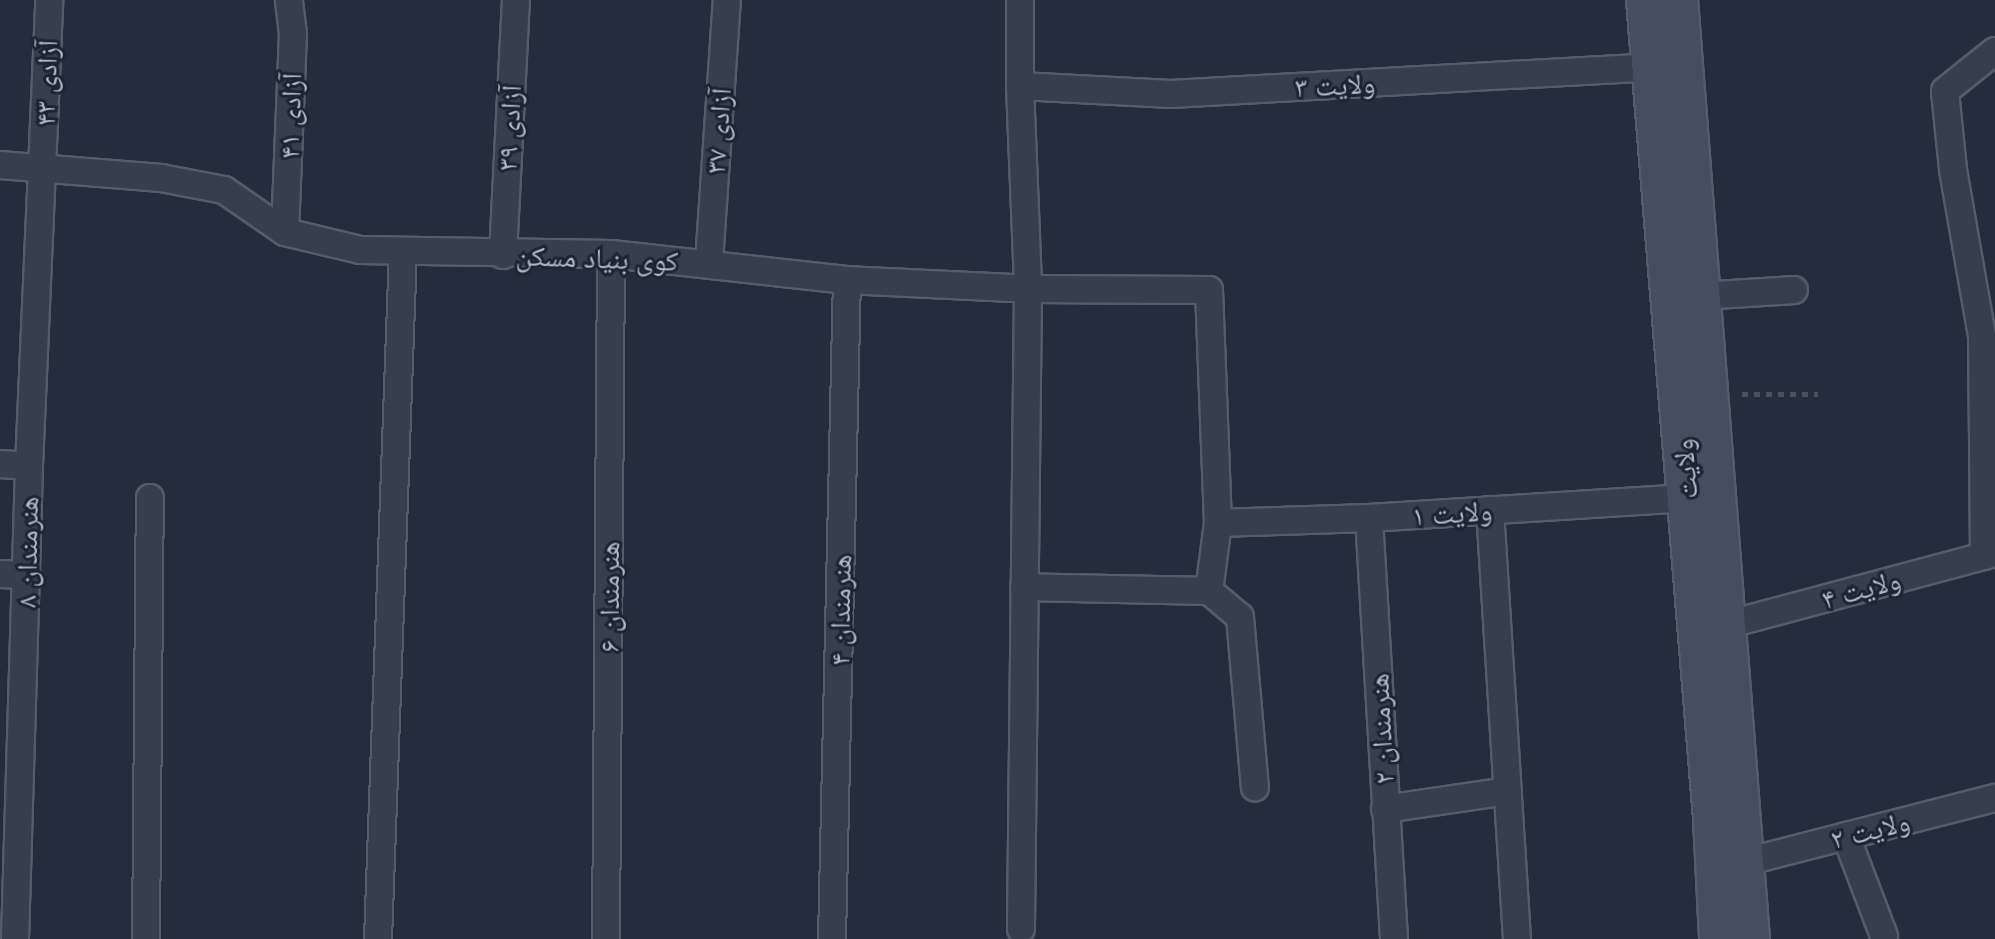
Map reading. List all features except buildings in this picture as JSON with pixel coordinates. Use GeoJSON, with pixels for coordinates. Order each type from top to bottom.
{"type":"FeatureCollection","features":[{"type":"Feature","properties":{"kind":"main road","name":"ولایت"},"geometry":{"type":"LineString","coordinates":[[1646,0],[1719,939]]}},
{"type":"Feature","properties":{"kind":"main road","name":"ولایت"},"geometry":{"type":"LineString","coordinates":[[1678,0],[1750,939]]}},
{"type":"Feature","properties":{"kind":"street","name":"آزادی ۴۳"},"geometry":{"type":"LineString","coordinates":[[43,166],[49,0]]}},
{"type":"Feature","properties":{"kind":"street","name":"آزادی ۴۱"},"geometry":{"type":"LineString","coordinates":[[285,232],[293,34],[289,0]]}},
{"type":"Feature","properties":{"kind":"street","name":"آزادی ۳۹"},"geometry":{"type":"LineString","coordinates":[[503,255],[516,0]]}},
{"type":"Feature","properties":{"kind":"street","name":"آزادی ۳۷"},"geometry":{"type":"LineString","coordinates":[[709,262],[727,0]]}},
{"type":"Feature","properties":{"kind":"street"},"geometry":{"type":"LineString","coordinates":[[1020,0],[1028,289],[1021,929]]}},
{"type":"Feature","properties":{"kind":"street"},"geometry":{"type":"LineString","coordinates":[[1989,554],[1982,336],[1953,169],[1945,91],[1995,51]]}},
{"type":"Feature","properties":{"kind":"street","name":"ولایت ۳"},"geometry":{"type":"LineString","coordinates":[[1020,86],[1171,94],[1651,67]]}},
{"type":"Feature","properties":{"kind":"street","name":"کوی بنیاد مسکن"},"geometry":{"type":"LineString","coordinates":[[0,165],[43,166],[161,178],[224,190],[285,232],[360,250],[503,255],[611,254],[709,262],[847,280],[1028,289],[1209,290],[1218,523]]}},
{"type":"Feature","properties":{"kind":"street","name":"هنرمندان ۸"},"geometry":{"type":"LineString","coordinates":[[15,939],[12,731],[27,575],[43,166]]}},
{"type":"Feature","properties":{"kind":"street"},"geometry":{"type":"LineString","coordinates":[[378,939],[403,252]]}},
{"type":"Feature","properties":{"kind":"street","name":"هنرمندان ۶"},"geometry":{"type":"LineString","coordinates":[[606,939],[611,254]]}},
{"type":"Feature","properties":{"kind":"street","name":"هنرمندان ۴"},"geometry":{"type":"LineString","coordinates":[[832,939],[847,280]]}},
{"type":"Feature","properties":{"kind":"street"},"geometry":{"type":"LineString","coordinates":[[1701,296],[1794,290]]}},
{"type":"Feature","properties":{"kind":"street"},"geometry":{"type":"LineString","coordinates":[[0,464],[29,466]]}},
{"type":"Feature","properties":{"kind":"street"},"geometry":{"type":"LineString","coordinates":[[146,939],[150,498]]}},
{"type":"Feature","properties":{"kind":"street","name":"ولایت ۱"},"geometry":{"type":"LineString","coordinates":[[1218,523],[1369,518],[1687,498]]}},
{"type":"Feature","properties":{"kind":"street"},"geometry":{"type":"LineString","coordinates":[[1490,510],[1517,939]]}},
{"type":"Feature","properties":{"kind":"street","name":"هنرمندان ۲"},"geometry":{"type":"LineString","coordinates":[[1369,518],[1394,939]]}},
{"type":"Feature","properties":{"kind":"street"},"geometry":{"type":"LineString","coordinates":[[1209,591],[1218,523]]}},
{"type":"Feature","properties":{"kind":"street","name":"ولایت ۴"},"geometry":{"type":"LineString","coordinates":[[1726,625],[1989,554]]}},
{"type":"Feature","properties":{"kind":"street"},"geometry":{"type":"LineString","coordinates":[[0,574],[27,575]]}},
{"type":"Feature","properties":{"kind":"street"},"geometry":{"type":"LineString","coordinates":[[1024,587],[1209,591],[1240,617],[1255,787]]}},
{"type":"Feature","properties":{"kind":"street"},"geometry":{"type":"LineString","coordinates":[[1385,809],[1508,791]]}},
{"type":"Feature","properties":{"kind":"street","name":"ولایت ۲"},"geometry":{"type":"LineString","coordinates":[[1745,862],[1995,798]]}},
{"type":"Feature","properties":{"kind":"street"},"geometry":{"type":"LineString","coordinates":[[1846,836],[1884,936]]}},
{"type":"Feature","properties":{"kind":"path"},"geometry":{"type":"LineString","coordinates":[[1709,395],[1818,394]]}}]}
